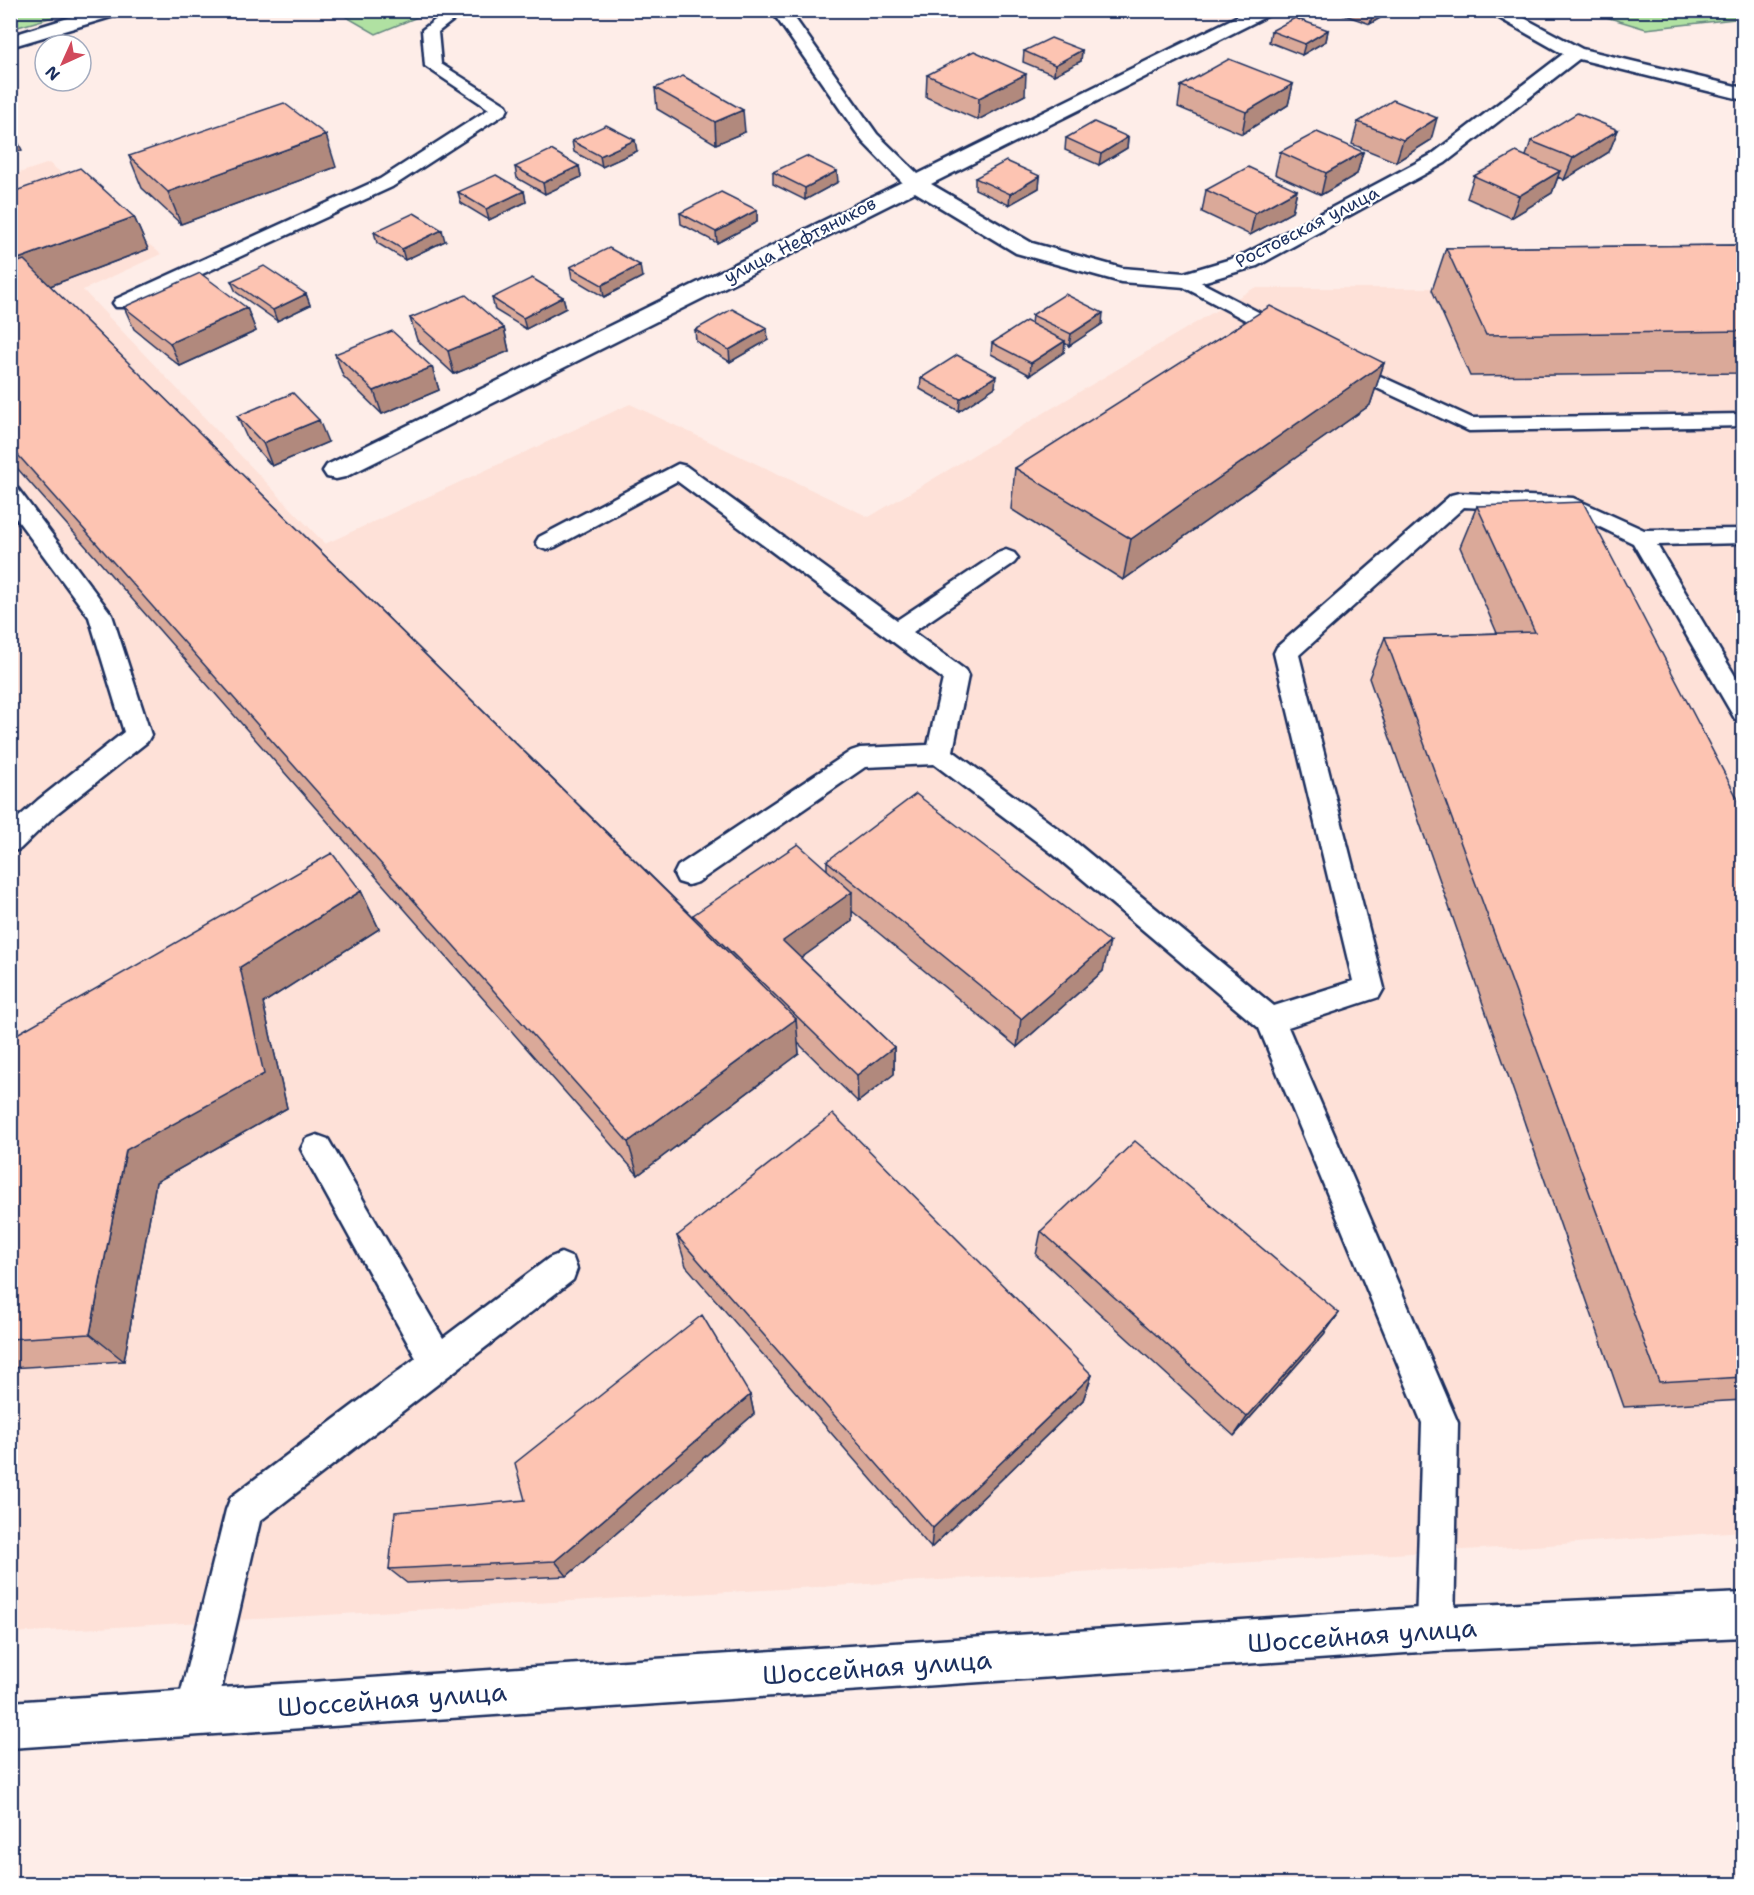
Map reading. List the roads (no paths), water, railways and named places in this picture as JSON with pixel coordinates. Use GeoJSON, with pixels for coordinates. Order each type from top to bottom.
{"type":"FeatureCollection","features":[{"type":"Feature","properties":{"kind":"street"},"geometry":{"type":"LineString","coordinates":[[10,42],[115,10]]}},
{"type":"Feature","properties":{"kind":"street","name":"Ростовская улица"},"geometry":{"type":"LineString","coordinates":[[780,10],[870,138],[915,183],[1024,248],[1121,275],[1185,280],[1249,261],[1438,159],[1576,53]]}},
{"type":"Feature","properties":{"kind":"street","name":"улица Нефтяников"},"geometry":{"type":"LineString","coordinates":[[336,471],[1265,10]]}},
{"type":"Feature","properties":{"kind":"street"},"geometry":{"type":"LineString","coordinates":[[1494,10],[1576,53],[1743,94]]}},
{"type":"Feature","properties":{"kind":"street","name":"Шоссейная улица"},"geometry":{"type":"LineString","coordinates":[[10,1725],[1435,1629],[1743,1615]]}},
{"type":"Feature","properties":{"kind":"lane"},"geometry":{"type":"LineString","coordinates":[[123,303],[386,183],[500,109],[433,66],[430,30],[459,10]]}},
{"type":"Feature","properties":{"kind":"lane"},"geometry":{"type":"LineString","coordinates":[[1185,280],[1308,346]]}},
{"type":"Feature","properties":{"kind":"lane"},"geometry":{"type":"LineString","coordinates":[[1328,357],[1469,425],[1743,420]]}},
{"type":"Feature","properties":{"kind":"lane"},"geometry":{"type":"LineString","coordinates":[[547,542],[678,471],[956,676],[939,754]]}},
{"type":"Feature","properties":{"kind":"lane"},"geometry":{"type":"LineString","coordinates":[[10,494],[100,615],[138,735],[47,807],[10,842]]}},
{"type":"Feature","properties":{"kind":"lane"},"geometry":{"type":"LineString","coordinates":[[1270,1020],[1369,988],[1286,653],[1459,500],[1573,505],[1641,538],[1743,536]]}},
{"type":"Feature","properties":{"kind":"lane"},"geometry":{"type":"LineString","coordinates":[[1641,538],[1743,713]]}},
{"type":"Feature","properties":{"kind":"lane"},"geometry":{"type":"LineString","coordinates":[[896,632],[1006,558]]}},
{"type":"Feature","properties":{"kind":"lane"},"geometry":{"type":"LineString","coordinates":[[688,874],[860,758],[939,754],[1063,847],[1270,1020],[1440,1423],[1435,1629]]}},
{"type":"Feature","properties":{"kind":"lane"},"geometry":{"type":"LineString","coordinates":[[317,1149],[438,1363]]}},
{"type":"Feature","properties":{"kind":"lane"},"geometry":{"type":"LineString","coordinates":[[196,1712],[244,1510],[561,1269]]}}]}
